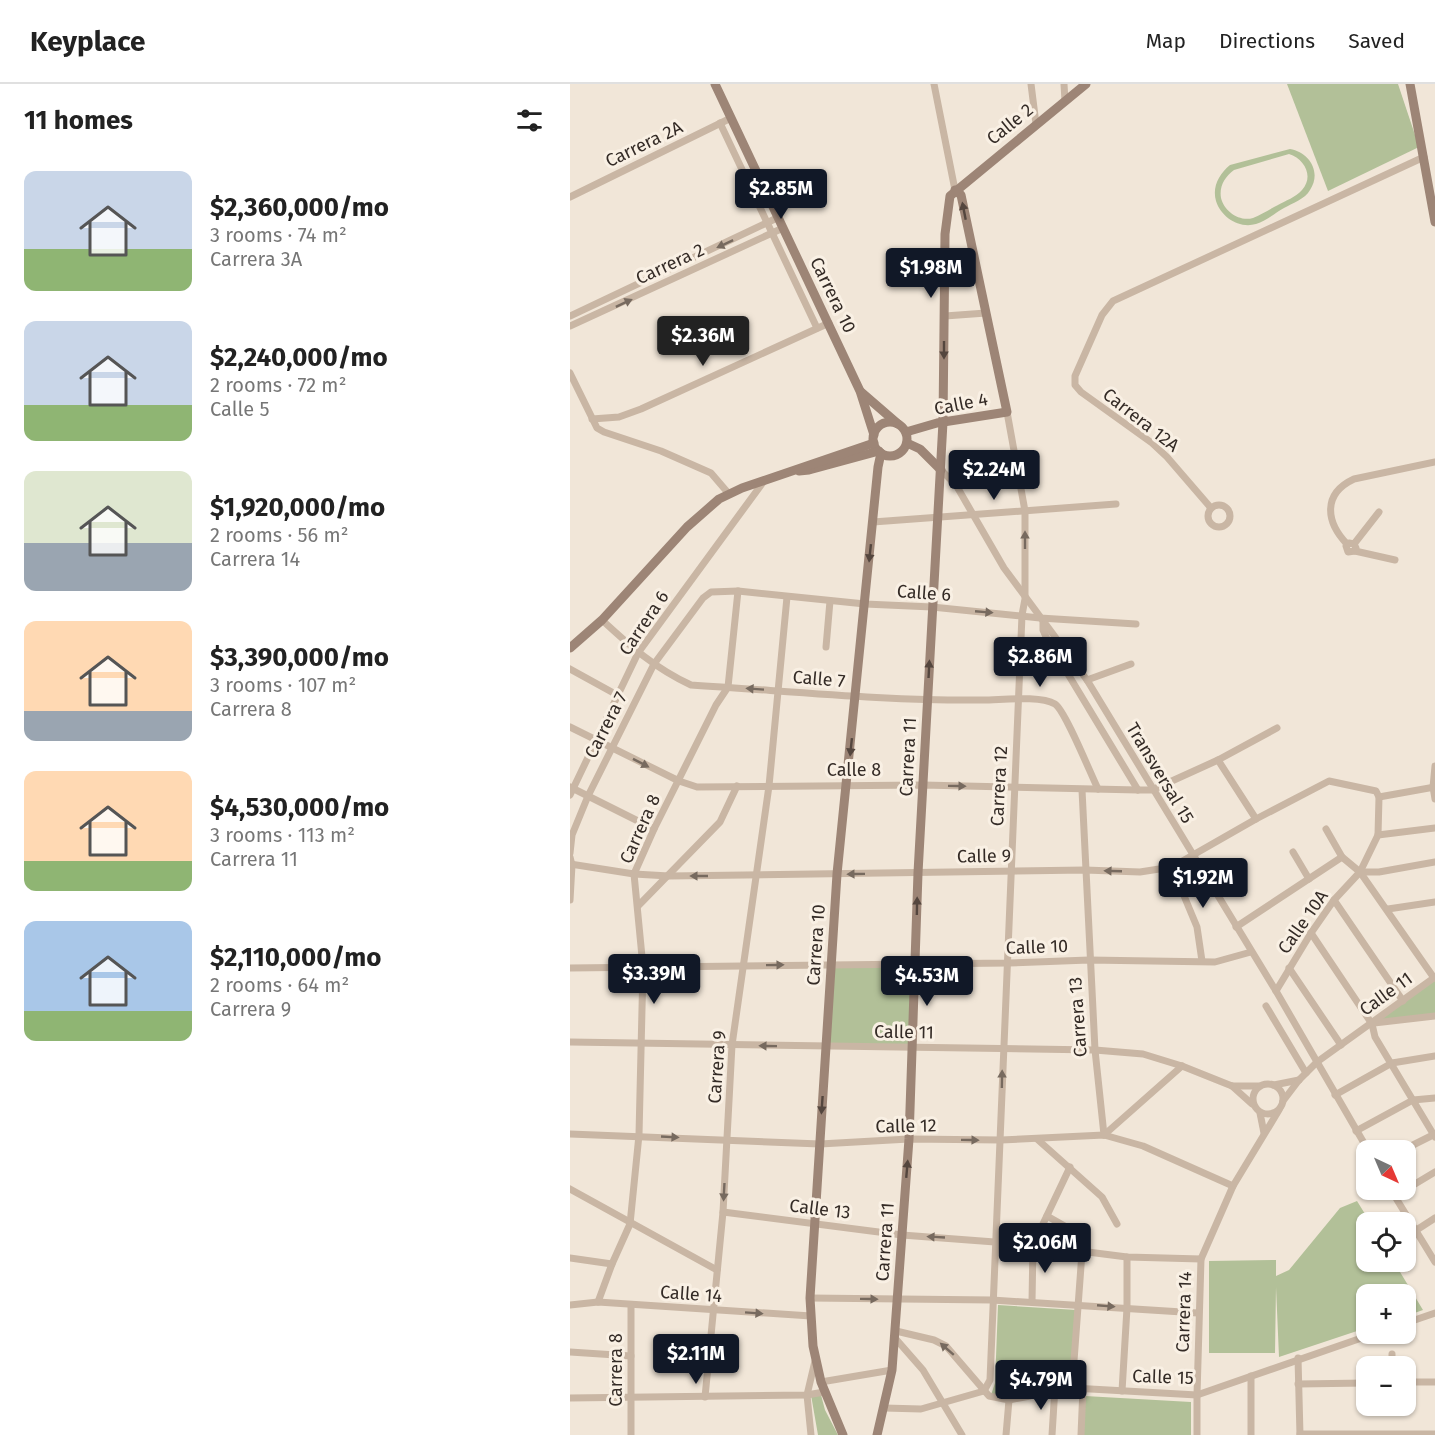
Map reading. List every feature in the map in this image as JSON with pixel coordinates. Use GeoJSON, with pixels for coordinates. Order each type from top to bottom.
{"type":"FeatureCollection","features":[{"type":"Feature","properties":{"kind":"main road","name":"Carrera 10"},"geometry":{"type":"LineString","coordinates":[[715,84],[773,220],[783,228],[860,391],[877,445],[878,467],[873,522],[837,874],[810,1298],[813,1346],[822,1387],[843,1435]]}},
{"type":"Feature","properties":{"kind":"main road","name":"Calle 2"},"geometry":{"type":"LineString","coordinates":[[956,190],[1086,84]]}},
{"type":"Feature","properties":{"kind":"main road"},"geometry":{"type":"LineString","coordinates":[[1410,84],[1435,222]]}},
{"type":"Feature","properties":{"kind":"main road","name":"Carrera 12"},"geometry":{"type":"LineString","coordinates":[[956,190],[961,195],[1007,412]]}},
{"type":"Feature","properties":{"kind":"main road","name":"Carrera 11"},"geometry":{"type":"LineString","coordinates":[[878,1435],[892,1370],[896,1335],[909,1139],[918,873],[943,422],[945,234],[950,196],[956,190]]}},
{"type":"Feature","properties":{"kind":"main road","name":"Carrera 10"},"geometry":{"type":"LineString","coordinates":[[860,391],[898,424]]}},
{"type":"Feature","properties":{"kind":"main road","name":"Calle 4"},"geometry":{"type":"LineString","coordinates":[[907,438],[921,429],[943,422],[1007,412]]}},
{"type":"Feature","properties":{"kind":"main road"},"geometry":{"type":"LineString","coordinates":[[877,445],[881,425],[898,424],[907,438],[941,470]]}},
{"type":"Feature","properties":{"kind":"main road"},"geometry":{"type":"LineString","coordinates":[[877,445],[891,456],[897,455],[905,448],[907,438]]}},
{"type":"Feature","properties":{"kind":"main road"},"geometry":{"type":"LineString","coordinates":[[570,648],[602,620],[696,519],[719,499],[811,463],[843,457],[877,445]]}},
{"type":"Feature","properties":{"kind":"street","name":"Carrera 11"},"geometry":{"type":"LineString","coordinates":[[934,84],[956,190]]}},
{"type":"Feature","properties":{"kind":"street"},"geometry":{"type":"LineString","coordinates":[[1031,84],[1036,124]]}},
{"type":"Feature","properties":{"kind":"street"},"geometry":{"type":"LineString","coordinates":[[1064,84],[1065,101]]}},
{"type":"Feature","properties":{"kind":"street","name":"Carrera 2A"},"geometry":{"type":"LineString","coordinates":[[570,197],[731,118]]}},
{"type":"Feature","properties":{"kind":"street"},"geometry":{"type":"LineString","coordinates":[[720,123],[773,220],[773,233],[817,328]]}},
{"type":"Feature","properties":{"kind":"street","name":"Carrera 12A"},"geometry":{"type":"LineString","coordinates":[[1211,508],[1167,457],[1140,434],[1081,392],[1075,385],[1075,376],[1102,315],[1113,302],[1424,157]]}},
{"type":"Feature","properties":{"kind":"street"},"geometry":{"type":"LineString","coordinates":[[570,316],[773,220]]}},
{"type":"Feature","properties":{"kind":"street","name":"Carrera 2"},"geometry":{"type":"LineString","coordinates":[[570,326],[783,228]]}},
{"type":"Feature","properties":{"kind":"street"},"geometry":{"type":"LineString","coordinates":[[945,316],[986,313]]}},
{"type":"Feature","properties":{"kind":"street"},"geometry":{"type":"LineString","coordinates":[[592,419],[619,417],[641,409],[828,323]]}},
{"type":"Feature","properties":{"kind":"street"},"geometry":{"type":"LineString","coordinates":[[570,373],[597,428],[661,451],[711,473],[729,494]]}},
{"type":"Feature","properties":{"kind":"street","name":"Carrera 12"},"geometry":{"type":"LineString","coordinates":[[984,1391],[990,1380],[1022,615],[1025,599],[1025,511],[1007,412]]}},
{"type":"Feature","properties":{"kind":"street"},"geometry":{"type":"LineString","coordinates":[[1395,560],[1352,547],[1337,532],[1330,510],[1333,497],[1344,484],[1354,479],[1435,462]]}},
{"type":"Feature","properties":{"kind":"street"},"geometry":{"type":"LineString","coordinates":[[941,470],[956,485],[1004,568],[1025,599]]}},
{"type":"Feature","properties":{"kind":"street","name":"Carrera 6"},"geometry":{"type":"LineString","coordinates":[[571,790],[597,741],[638,653],[764,481]]}},
{"type":"Feature","properties":{"kind":"street"},"geometry":{"type":"LineString","coordinates":[[873,522],[938,519],[1116,504]]}},
{"type":"Feature","properties":{"kind":"street"},"geometry":{"type":"LineString","coordinates":[[1352,547],[1379,512]]}},
{"type":"Feature","properties":{"kind":"street","name":"Calle 6"},"geometry":{"type":"LineString","coordinates":[[711,592],[738,591],[865,604],[1022,615],[1041,620],[1136,624]]}},
{"type":"Feature","properties":{"kind":"street","name":"Carrera 8"},"geometry":{"type":"LineString","coordinates":[[598,1302],[630,1224],[639,1135],[643,967],[634,874],[716,705],[728,687],[738,591]]}},
{"type":"Feature","properties":{"kind":"street","name":"Carrera 7"},"geometry":{"type":"LineString","coordinates":[[570,900],[572,835],[588,796],[654,664],[703,598],[711,592]]}},
{"type":"Feature","properties":{"kind":"street","name":"Carrera 9"},"geometry":{"type":"LineString","coordinates":[[705,1397],[723,1212],[732,1045],[757,876],[779,691],[787,597]]}},
{"type":"Feature","properties":{"kind":"street","name":"Transversal 15"},"geometry":{"type":"LineString","coordinates":[[1025,599],[1087,680],[1276,991],[1362,1140]]}},
{"type":"Feature","properties":{"kind":"street"},"geometry":{"type":"LineString","coordinates":[[826,647],[830,601]]}},
{"type":"Feature","properties":{"kind":"street","name":"Calle 7"},"geometry":{"type":"LineString","coordinates":[[602,620],[638,653],[691,685],[856,698],[1019,699],[1055,704],[1060,708],[1098,789]]}},
{"type":"Feature","properties":{"kind":"street"},"geometry":{"type":"LineString","coordinates":[[1041,620],[1048,641],[1138,790]]}},
{"type":"Feature","properties":{"kind":"street"},"geometry":{"type":"LineString","coordinates":[[1087,680],[1131,664]]}},
{"type":"Feature","properties":{"kind":"street"},"geometry":{"type":"LineString","coordinates":[[570,669],[619,696]]}},
{"type":"Feature","properties":{"kind":"street","name":"Calle 8"},"geometry":{"type":"LineString","coordinates":[[570,727],[679,782],[697,787],[923,785],[1152,790]]}},
{"type":"Feature","properties":{"kind":"street"},"geometry":{"type":"LineString","coordinates":[[1152,790],[1218,760],[1277,728]]}},
{"type":"Feature","properties":{"kind":"street"},"geometry":{"type":"LineString","coordinates":[[1218,760],[1256,819]]}},
{"type":"Feature","properties":{"kind":"street"},"geometry":{"type":"LineString","coordinates":[[1435,766],[1435,799]]}},
{"type":"Feature","properties":{"kind":"street","name":"Calle 9"},"geometry":{"type":"LineString","coordinates":[[571,865],[634,874],[669,876],[1011,870],[1140,872],[1172,867],[1329,781],[1377,794],[1434,787]]}},
{"type":"Feature","properties":{"kind":"street"},"geometry":{"type":"LineString","coordinates":[[638,906],[720,822],[737,786]]}},
{"type":"Feature","properties":{"kind":"street","name":"Carrera 13"},"geometry":{"type":"LineString","coordinates":[[1082,789],[1089,960],[1104,1135]]}},
{"type":"Feature","properties":{"kind":"street"},"geometry":{"type":"LineString","coordinates":[[571,790],[654,829]]}},
{"type":"Feature","properties":{"kind":"street"},"geometry":{"type":"LineString","coordinates":[[1377,794],[1378,835],[1435,828]]}},
{"type":"Feature","properties":{"kind":"street"},"geometry":{"type":"LineString","coordinates":[[1326,830],[1344,860],[1357,871],[1388,909],[1434,978]]}},
{"type":"Feature","properties":{"kind":"street","name":"Calle 10A"},"geometry":{"type":"LineString","coordinates":[[1276,991],[1311,933],[1357,871],[1378,835]]}},
{"type":"Feature","properties":{"kind":"street"},"geometry":{"type":"LineString","coordinates":[[1293,852],[1309,879]]}},
{"type":"Feature","properties":{"kind":"street"},"geometry":{"type":"LineString","coordinates":[[1236,927],[1309,879],[1344,860]]}},
{"type":"Feature","properties":{"kind":"street"},"geometry":{"type":"LineString","coordinates":[[1357,871],[1379,872],[1435,862]]}},
{"type":"Feature","properties":{"kind":"street"},"geometry":{"type":"LineString","coordinates":[[1172,867],[1197,927],[1202,961]]}},
{"type":"Feature","properties":{"kind":"street"},"geometry":{"type":"LineString","coordinates":[[1334,900],[1403,1001]]}},
{"type":"Feature","properties":{"kind":"street"},"geometry":{"type":"LineString","coordinates":[[1388,909],[1435,902]]}},
{"type":"Feature","properties":{"kind":"street"},"geometry":{"type":"LineString","coordinates":[[1311,933],[1372,1024],[1375,1037],[1434,1135],[1416,1144]]}},
{"type":"Feature","properties":{"kind":"street","name":"Calle 10"},"geometry":{"type":"LineString","coordinates":[[570,968],[1089,960],[1202,961],[1226,960],[1251,952]]}},
{"type":"Feature","properties":{"kind":"street"},"geometry":{"type":"LineString","coordinates":[[1289,968],[1341,1045]]}},
{"type":"Feature","properties":{"kind":"street","name":"Calle 11"},"geometry":{"type":"LineString","coordinates":[[1283,1101],[1317,1062],[1434,978]]}},
{"type":"Feature","properties":{"kind":"street"},"geometry":{"type":"LineString","coordinates":[[1266,1006],[1306,1073]]}},
{"type":"Feature","properties":{"kind":"street"},"geometry":{"type":"LineString","coordinates":[[1372,1024],[1435,1016]]}},
{"type":"Feature","properties":{"kind":"street","name":"Calle 11"},"geometry":{"type":"LineString","coordinates":[[570,1042],[1003,1048],[1095,1050],[1143,1054],[1182,1066],[1232,1086],[1253,1105]]}},
{"type":"Feature","properties":{"kind":"street"},"geometry":{"type":"LineString","coordinates":[[1335,1095],[1392,1063],[1435,1056]]}},
{"type":"Feature","properties":{"kind":"street"},"geometry":{"type":"LineString","coordinates":[[1104,1135],[1182,1066]]}},
{"type":"Feature","properties":{"kind":"street"},"geometry":{"type":"LineString","coordinates":[[1264,1133],[1260,1113],[1253,1105],[1253,1094],[1259,1086],[1264,1084],[1274,1085],[1299,1080]]}},
{"type":"Feature","properties":{"kind":"street"},"geometry":{"type":"LineString","coordinates":[[1260,1113],[1270,1114],[1279,1110],[1283,1101],[1281,1092],[1274,1085]]}},
{"type":"Feature","properties":{"kind":"street","name":"Calle 11"},"geometry":{"type":"LineString","coordinates":[[1232,1086],[1259,1086]]}},
{"type":"Feature","properties":{"kind":"street"},"geometry":{"type":"LineString","coordinates":[[1356,1131],[1413,1100],[1435,1098]]}},
{"type":"Feature","properties":{"kind":"street","name":"Carrera 14"},"geometry":{"type":"LineString","coordinates":[[1197,1435],[1201,1258],[1233,1186],[1279,1110]]}},
{"type":"Feature","properties":{"kind":"street","name":"Calle 12"},"geometry":{"type":"LineString","coordinates":[[570,1134],[820,1144],[909,1139],[1001,1140],[1104,1135],[1143,1146],[1233,1186]]}},
{"type":"Feature","properties":{"kind":"street"},"geometry":{"type":"LineString","coordinates":[[1036,1138],[1102,1197],[1117,1224]]}},
{"type":"Feature","properties":{"kind":"street"},"geometry":{"type":"LineString","coordinates":[[1032,1302],[1033,1245],[1070,1167]]}},
{"type":"Feature","properties":{"kind":"street"},"geometry":{"type":"LineString","coordinates":[[1416,1182],[1435,1172]]}},
{"type":"Feature","properties":{"kind":"street"},"geometry":{"type":"LineString","coordinates":[[570,1189],[717,1270]]}},
{"type":"Feature","properties":{"kind":"street","name":"Calle 13"},"geometry":{"type":"LineString","coordinates":[[723,1212],[902,1235],[1033,1245],[1127,1257],[1201,1258]]}},
{"type":"Feature","properties":{"kind":"street"},"geometry":{"type":"LineString","coordinates":[[1047,1216],[1077,1233],[1083,1239],[1072,1388]]}},
{"type":"Feature","properties":{"kind":"street"},"geometry":{"type":"LineString","coordinates":[[1416,1230],[1435,1218]]}},
{"type":"Feature","properties":{"kind":"street"},"geometry":{"type":"LineString","coordinates":[[1416,1233],[1435,1262]]}},
{"type":"Feature","properties":{"kind":"street"},"geometry":{"type":"LineString","coordinates":[[1122,1391],[1127,1308],[1127,1257]]}},
{"type":"Feature","properties":{"kind":"street"},"geometry":{"type":"LineString","coordinates":[[570,1258],[612,1264]]}},
{"type":"Feature","properties":{"kind":"street"},"geometry":{"type":"LineString","coordinates":[[810,1298],[992,1299],[1198,1313]]}},
{"type":"Feature","properties":{"kind":"street","name":"Calle 14"},"geometry":{"type":"LineString","coordinates":[[570,1305],[598,1302],[811,1316]]}},
{"type":"Feature","properties":{"kind":"street","name":"Carrera 8"},"geometry":{"type":"LineString","coordinates":[[631,1305],[631,1435]]}},
{"type":"Feature","properties":{"kind":"street"},"geometry":{"type":"LineString","coordinates":[[1416,1320],[1435,1313]]}},
{"type":"Feature","properties":{"kind":"street"},"geometry":{"type":"LineString","coordinates":[[896,1335],[934,1340],[946,1346],[984,1391],[990,1396],[1009,1400],[1006,1435]]}},
{"type":"Feature","properties":{"kind":"street"},"geometry":{"type":"LineString","coordinates":[[896,1335],[923,1370],[962,1435]]}},
{"type":"Feature","properties":{"kind":"street","name":"Calle 15"},"geometry":{"type":"LineString","coordinates":[[1009,1400],[1030,1396],[1054,1387],[1197,1395],[1356,1339]]}},
{"type":"Feature","properties":{"kind":"street"},"geometry":{"type":"LineString","coordinates":[[570,1352],[631,1356]]}},
{"type":"Feature","properties":{"kind":"street"},"geometry":{"type":"LineString","coordinates":[[811,1435],[807,1395],[816,1358]]}},
{"type":"Feature","properties":{"kind":"street"},"geometry":{"type":"LineString","coordinates":[[1298,1358],[1300,1435],[1435,1434]]}},
{"type":"Feature","properties":{"kind":"street"},"geometry":{"type":"LineString","coordinates":[[570,1398],[807,1395],[822,1387],[892,1370]]}},
{"type":"Feature","properties":{"kind":"street"},"geometry":{"type":"LineString","coordinates":[[1251,1376],[1251,1435]]}},
{"type":"Feature","properties":{"kind":"street"},"geometry":{"type":"LineString","coordinates":[[1416,1382],[1435,1382]]}},
{"type":"Feature","properties":{"kind":"street"},"geometry":{"type":"LineString","coordinates":[[1298,1384],[1356,1383]]}},
{"type":"Feature","properties":{"kind":"street"},"geometry":{"type":"LineString","coordinates":[[1052,1435],[1054,1387]]}},
{"type":"Feature","properties":{"kind":"street"},"geometry":{"type":"LineString","coordinates":[[1081,1435],[1083,1388]]}},
{"type":"Feature","properties":{"kind":"street"},"geometry":{"type":"LineString","coordinates":[[884,1408],[921,1409],[984,1391]]}},
{"type":"Feature","properties":{"kind":"green space"},"geometry":{"type":"Polygon","coordinates":[[[1287,84],[1398,84],[1419,147],[1328,191],[1287,84]]]}},
{"type":"Feature","properties":{"kind":"green space"},"geometry":{"type":"Polygon","coordinates":[[[1290,149],[1303,154],[1308,159],[1315,176],[1310,190],[1302,198],[1260,223],[1243,225],[1226,217],[1216,201],[1217,181],[1230,165],[1290,149]],[[1289,154],[1234,170],[1225,179],[1221,190],[1221,198],[1225,207],[1238,217],[1248,219],[1297,195],[1306,185],[1307,174],[1303,164],[1295,156],[1289,154]]]}},
{"type":"Feature","properties":{"kind":"green space"},"geometry":{"type":"Polygon","coordinates":[[[831,964],[916,964],[911,1048],[826,1046],[831,964]]]}},
{"type":"Feature","properties":{"kind":"green space"},"geometry":{"type":"Polygon","coordinates":[[[1435,977],[1435,1016],[1372,1024],[1435,977]]]}},
{"type":"Feature","properties":{"kind":"green space"},"geometry":{"type":"Polygon","coordinates":[[[1357,1201],[1364,1212],[1356,1212],[1356,1272],[1400,1272],[1407,1284],[1356,1284],[1356,1331],[1279,1357],[1276,1287],[1275,1353],[1209,1353],[1209,1261],[1276,1260],[1276,1276],[1289,1270],[1340,1208],[1357,1201]]]}},
{"type":"Feature","properties":{"kind":"green space"},"geometry":{"type":"Polygon","coordinates":[[[1416,1298],[1423,1310],[1416,1312],[1416,1298]]]}},
{"type":"Feature","properties":{"kind":"green space"},"geometry":{"type":"Polygon","coordinates":[[[998,1305],[1077,1310],[1069,1385],[1051,1383],[1010,1399],[991,1395],[995,1383],[998,1305]]]}},
{"type":"Feature","properties":{"kind":"green space"},"geometry":{"type":"Polygon","coordinates":[[[811,1395],[821,1395],[825,1410],[838,1435],[818,1435],[811,1395]]]}},
{"type":"Feature","properties":{"kind":"green space"},"geometry":{"type":"Polygon","coordinates":[[[1085,1396],[1191,1402],[1191,1435],[1083,1435],[1085,1396]]]}}]}
